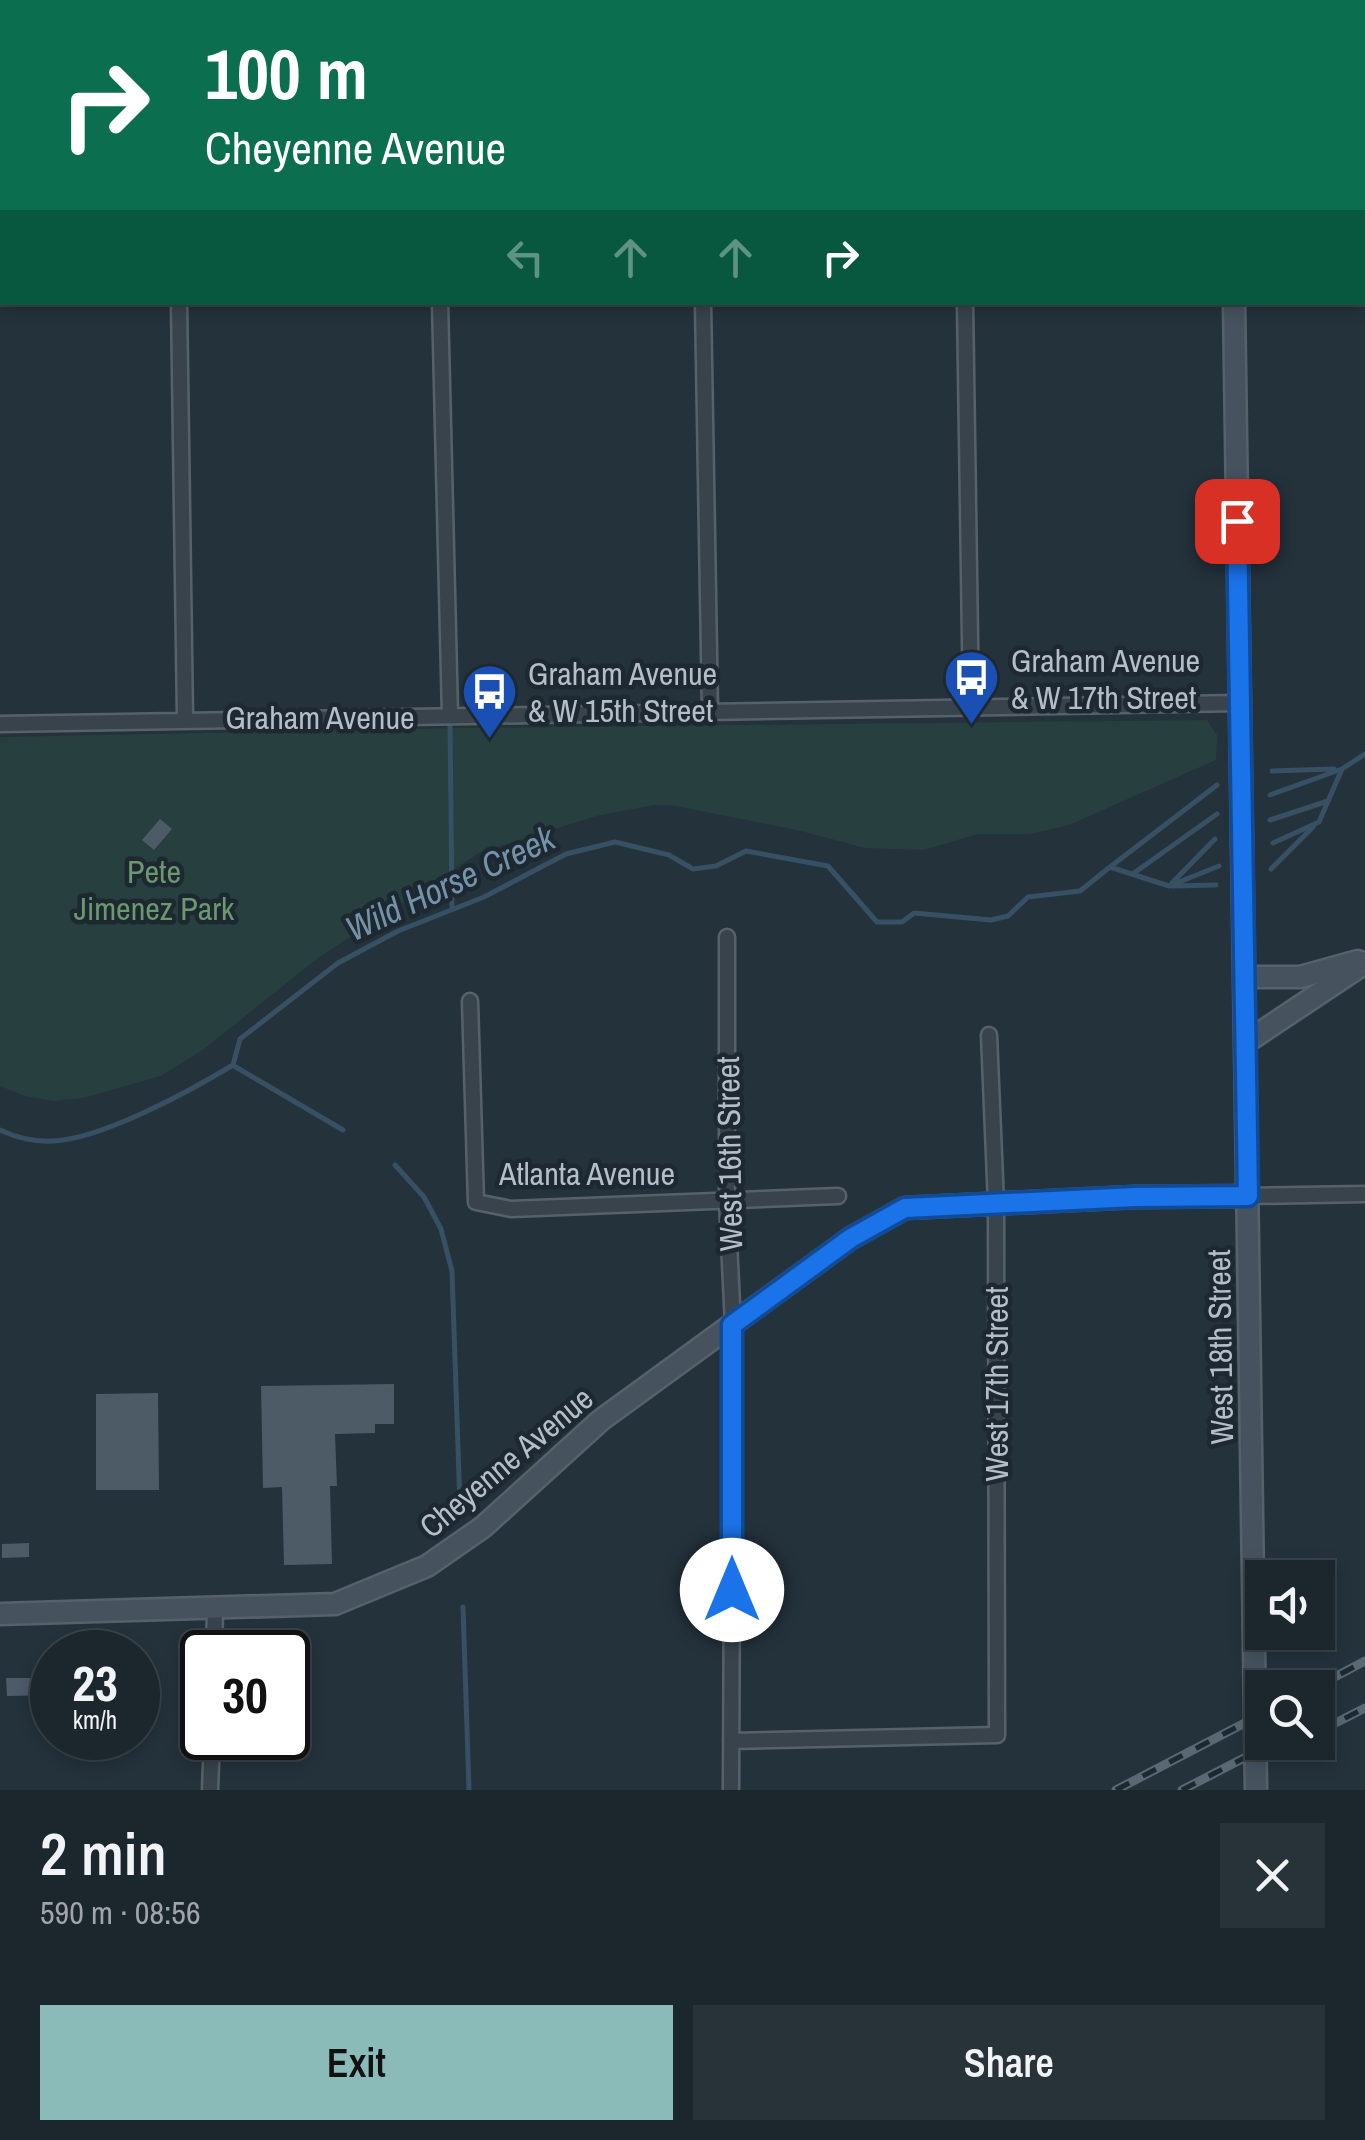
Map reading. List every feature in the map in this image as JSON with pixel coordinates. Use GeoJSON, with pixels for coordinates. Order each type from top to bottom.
{"type":"FeatureCollection","features":[{"type":"Feature","properties":{"kind":"street"},"geometry":{"type":"LineString","coordinates":[[179,305],[185,718]]}},
{"type":"Feature","properties":{"kind":"street"},"geometry":{"type":"LineString","coordinates":[[440,305],[450,716]]}},
{"type":"Feature","properties":{"kind":"street"},"geometry":{"type":"LineString","coordinates":[[702,305],[710,712]]}},
{"type":"Feature","properties":{"kind":"street"},"geometry":{"type":"LineString","coordinates":[[965,305],[971,707]]}},
{"type":"Feature","properties":{"kind":"street","name":"West 18th Street"},"geometry":{"type":"LineString","coordinates":[[1234,305],[1256,1790]]}},
{"type":"Feature","properties":{"kind":"street","name":"Graham Avenue"},"geometry":{"type":"LineString","coordinates":[[0,724],[1240,703]]}},
{"type":"Feature","properties":{"kind":"street","name":"West 16th Street"},"geometry":{"type":"LineString","coordinates":[[728,937],[731,1790]]}},
{"type":"Feature","properties":{"kind":"street"},"geometry":{"type":"LineString","coordinates":[[1244,977],[1300,977],[1365,961]]}},
{"type":"Feature","properties":{"kind":"street"},"geometry":{"type":"LineString","coordinates":[[1245,1043],[1365,961]]}},
{"type":"Feature","properties":{"kind":"street","name":"Atlanta Avenue"},"geometry":{"type":"LineString","coordinates":[[470,1001],[476,1202],[510,1209],[838,1196]]}},
{"type":"Feature","properties":{"kind":"street","name":"West 17th Street"},"geometry":{"type":"LineString","coordinates":[[731,1741],[997,1734],[996,1204],[989,1034]]}},
{"type":"Feature","properties":{"kind":"street"},"geometry":{"type":"LineString","coordinates":[[996,1204],[1135,1197],[1365,1194]]}},
{"type":"Feature","properties":{"kind":"street","name":"Cheyenne Avenue"},"geometry":{"type":"LineString","coordinates":[[0,1614],[335,1604],[428,1566],[483,1527],[600,1420],[851,1238],[905,1208],[996,1204]]}},
{"type":"Feature","properties":{"kind":"street"},"geometry":{"type":"LineString","coordinates":[[215,1610],[215,1630]]}},
{"type":"Feature","properties":{"kind":"street"},"geometry":{"type":"LineString","coordinates":[[210,1790],[211,1760]]}},
{"type":"Feature","properties":{"kind":"green space","name":"Pete Jimenez Park"},"geometry":{"type":"Polygon","coordinates":[[[1207,720],[1217,735],[1216,760],[1069,825],[1030,834],[978,834],[923,850],[865,848],[676,806],[654,805],[596,816],[479,853],[318,958],[204,1049],[161,1076],[83,1098],[54,1101],[0,1086],[0,737],[1207,720]]]}},
{"type":"Feature","properties":{"kind":"building"},"geometry":{"type":"Polygon","coordinates":[[[160,819],[172,829],[154,850],[142,840],[160,819]]]}},
{"type":"Feature","properties":{"kind":"building"},"geometry":{"type":"Polygon","coordinates":[[[394,1384],[394,1424],[375,1424],[375,1433],[335,1434],[337,1486],[330,1486],[332,1564],[284,1565],[282,1487],[263,1488],[261,1386],[394,1384]]]}},
{"type":"Feature","properties":{"kind":"building"},"geometry":{"type":"Polygon","coordinates":[[[158,1393],[159,1490],[96,1490],[96,1394],[158,1393]]]}},
{"type":"Feature","properties":{"kind":"building"},"geometry":{"type":"Polygon","coordinates":[[[29,1543],[29,1557],[2,1558],[2,1544],[29,1543]]]}},
{"type":"Feature","properties":{"kind":"building"},"geometry":{"type":"Polygon","coordinates":[[[6,1678],[30,1678],[30,1695],[7,1696],[6,1678]]]}},
{"type":"Feature","properties":{"kind":"waterway"},"geometry":{"type":"LineString","coordinates":[[450,719],[452,908]]}},
{"type":"Feature","properties":{"kind":"waterway","name":"Wild Horse Creek"},"geometry":{"type":"LineString","coordinates":[[1273,843],[1319,822],[1342,769],[1365,754]]}},
{"type":"Feature","properties":{"kind":"waterway","name":"Wild Horse Creek"},"geometry":{"type":"LineString","coordinates":[[1272,771],[1334,769]]}},
{"type":"Feature","properties":{"kind":"waterway","name":"Wild Horse Creek"},"geometry":{"type":"LineString","coordinates":[[1270,795],[1342,769]]}},
{"type":"Feature","properties":{"kind":"waterway","name":"Wild Horse Creek"},"geometry":{"type":"LineString","coordinates":[[1110,867],[1217,785]]}},
{"type":"Feature","properties":{"kind":"waterway","name":"Wild Horse Creek"},"geometry":{"type":"LineString","coordinates":[[1270,820],[1328,801]]}},
{"type":"Feature","properties":{"kind":"waterway","name":"Wild Horse Creek"},"geometry":{"type":"LineString","coordinates":[[1134,873],[1217,814]]}},
{"type":"Feature","properties":{"kind":"waterway","name":"Wild Horse Creek"},"geometry":{"type":"LineString","coordinates":[[1271,869],[1313,827]]}},
{"type":"Feature","properties":{"kind":"waterway","name":"Wild Horse Creek"},"geometry":{"type":"LineString","coordinates":[[1172,883],[1215,839]]}},
{"type":"Feature","properties":{"kind":"waterway","name":"Wild Horse Creek"},"geometry":{"type":"LineString","coordinates":[[0,1130],[26,1139],[53,1141],[96,1132],[145,1112],[233,1065],[240,1039],[338,963],[398,931],[484,897],[566,854],[615,842],[669,855],[693,869],[716,866],[746,851],[828,866],[877,922],[902,922],[914,913],[991,920],[1008,916],[1028,897],[1080,891],[1110,867],[1169,886],[1219,866]]}},
{"type":"Feature","properties":{"kind":"waterway","name":"Wild Horse Creek"},"geometry":{"type":"LineString","coordinates":[[1172,886],[1216,885]]}},
{"type":"Feature","properties":{"kind":"waterway"},"geometry":{"type":"LineString","coordinates":[[234,1066],[343,1130]]}},
{"type":"Feature","properties":{"kind":"waterway"},"geometry":{"type":"LineString","coordinates":[[395,1165],[424,1197],[441,1229],[452,1271],[460,1506]]}},
{"type":"Feature","properties":{"kind":"waterway"},"geometry":{"type":"LineString","coordinates":[[463,1607],[469,1790]]}},
{"type":"Feature","properties":{"kind":"railway"},"geometry":{"type":"LineString","coordinates":[[1335,1677],[1365,1661]]}},
{"type":"Feature","properties":{"kind":"railway"},"geometry":{"type":"LineString","coordinates":[[1335,1723],[1365,1708]]}},
{"type":"Feature","properties":{"kind":"railway"},"geometry":{"type":"LineString","coordinates":[[1116,1790],[1245,1723]]}},
{"type":"Feature","properties":{"kind":"railway"},"geometry":{"type":"LineString","coordinates":[[1182,1790],[1245,1757]]}},
{"type":"Feature","properties":{"kind":"place","name":"Graham Avenue & W 17th Street"},"geometry":{"type":"Point","coordinates":[972,727]}},
{"type":"Feature","properties":{"kind":"place","name":"Graham Avenue & W 15th Street"},"geometry":{"type":"Point","coordinates":[489,740]}},
{"type":"Feature","properties":{"kind":"route"},"geometry":{"type":"LineString","coordinates":[[732,1590],[732,1325],[851,1238],[905,1208],[1248,1196],[1237,521]]}}]}
